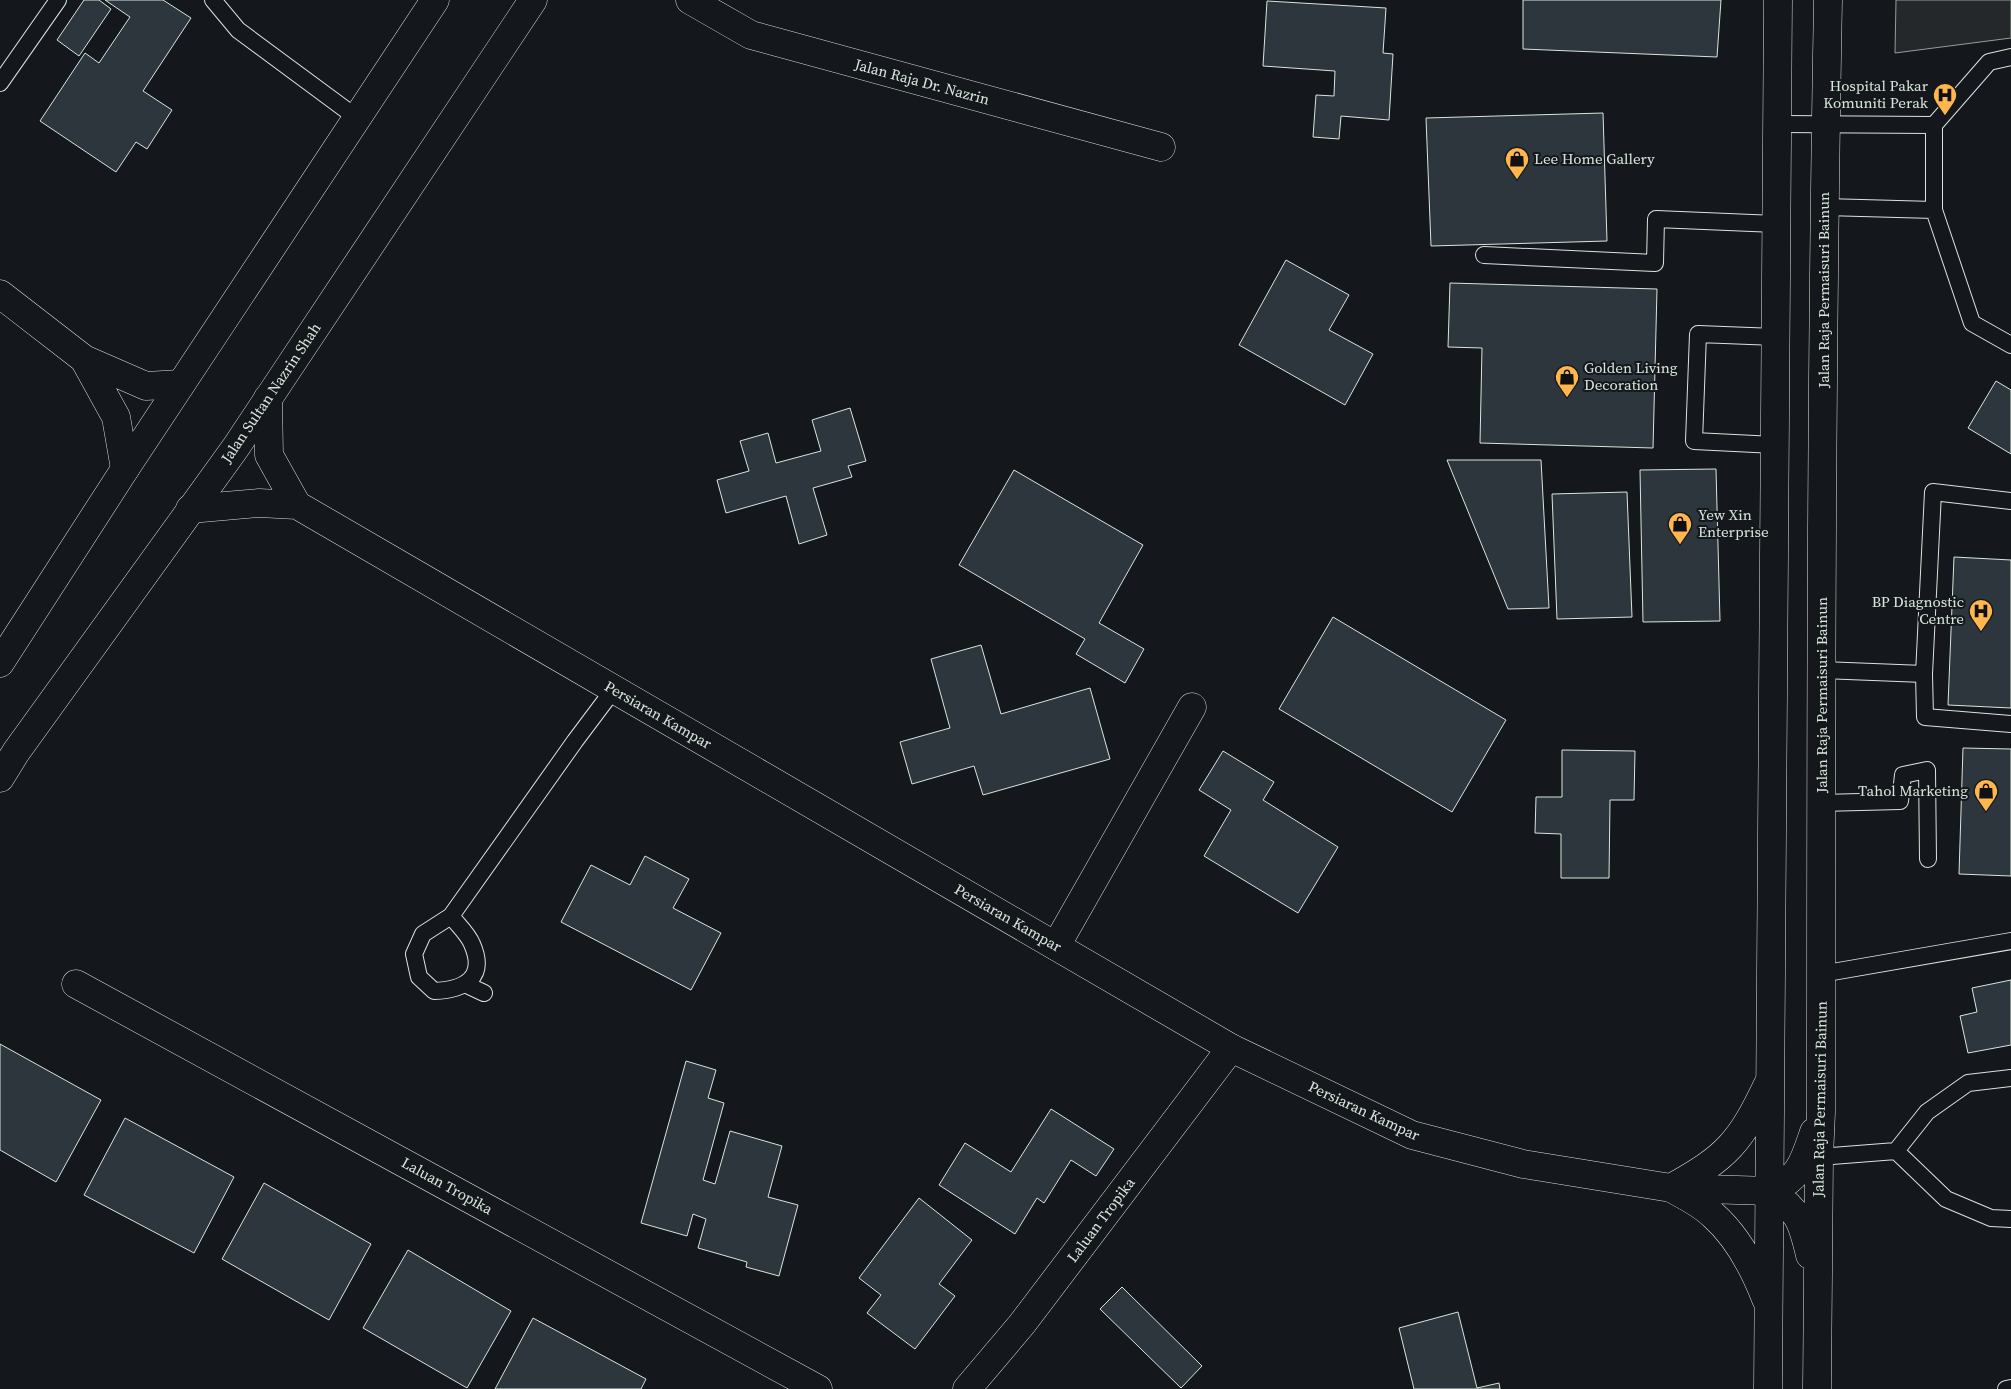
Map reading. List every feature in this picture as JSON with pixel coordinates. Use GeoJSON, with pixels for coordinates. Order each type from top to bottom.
{"type":"FeatureCollection","features":[{"type":"Feature","properties":{"kind":"main road"},"geometry":{"type":"LineString","coordinates":[[0,662],[434,0]]}},
{"type":"Feature","properties":{"kind":"main road","name":"Jalan Sultan Nazrin Shah"},"geometry":{"type":"LineString","coordinates":[[0,778],[16,752],[236,447],[533,0]]}},
{"type":"Feature","properties":{"kind":"main road","name":"Jalan Raja Dr. Nazrin"},"geometry":{"type":"LineString","coordinates":[[690,0],[751,35],[1161,147]]}},
{"type":"Feature","properties":{"kind":"main road"},"geometry":{"type":"LineString","coordinates":[[1768,1389],[1778,0]]}},
{"type":"Feature","properties":{"kind":"main road","name":"Jalan Raja Permaisuri Bainun"},"geometry":{"type":"LineString","coordinates":[[1817,1389],[1821,1112],[1821,803],[1828,0]]}},
{"type":"Feature","properties":{"kind":"main road"},"geometry":{"type":"LineString","coordinates":[[0,294],[84,359],[146,386],[181,384]]}},
{"type":"Feature","properties":{"kind":"main road"},"geometry":{"type":"LineString","coordinates":[[84,359],[116,418],[125,469]]}},
{"type":"Feature","properties":{"kind":"main road"},"geometry":{"type":"LineString","coordinates":[[268,398],[269,456],[297,505]]}},
{"type":"Feature","properties":{"kind":"main road","name":"Persiaran Kampar"},"geometry":{"type":"LineString","coordinates":[[190,509],[260,503],[297,505],[1231,1048],[1412,1136],[1523,1164],[1671,1188],[1770,1192]]}},
{"type":"Feature","properties":{"kind":"main road"},"geometry":{"type":"LineString","coordinates":[[1056,946],[1192,707]]}},
{"type":"Feature","properties":{"kind":"main road","name":"Laluan Tropika"},"geometry":{"type":"LineString","coordinates":[[76,984],[818,1389]]}},
{"type":"Feature","properties":{"kind":"main road","name":"Laluan Tropika"},"geometry":{"type":"LineString","coordinates":[[967,1389],[1022,1324],[1231,1048]]}},
{"type":"Feature","properties":{"kind":"main road"},"geometry":{"type":"LineString","coordinates":[[1671,1188],[1713,1163],[1734,1144],[1752,1117],[1770,1078]]}},
{"type":"Feature","properties":{"kind":"main road"},"geometry":{"type":"LineString","coordinates":[[1770,1192],[1789,1182],[1798,1171],[1821,1112]]}},
{"type":"Feature","properties":{"kind":"main road"},"geometry":{"type":"LineString","coordinates":[[1671,1188],[1700,1204],[1725,1227],[1750,1263],[1769,1307]]}},
{"type":"Feature","properties":{"kind":"main road"},"geometry":{"type":"LineString","coordinates":[[1770,1192],[1789,1205],[1799,1219],[1810,1253],[1818,1290]]}},
{"type":"Feature","properties":{"kind":"lane"},"geometry":{"type":"LineString","coordinates":[[0,83],[58,0]]}},
{"type":"Feature","properties":{"kind":"lane"},"geometry":{"type":"LineString","coordinates":[[213,0],[238,30],[357,118]]}},
{"type":"Feature","properties":{"kind":"lane"},"geometry":{"type":"LineString","coordinates":[[2011,57],[1989,62],[1934,125],[1934,210],[1972,322],[2011,345]]}},
{"type":"Feature","properties":{"kind":"lane"},"geometry":{"type":"LineString","coordinates":[[1777,124],[1934,125]]}},
{"type":"Feature","properties":{"kind":"lane"},"geometry":{"type":"LineString","coordinates":[[1825,207],[1934,210]]}},
{"type":"Feature","properties":{"kind":"lane"},"geometry":{"type":"LineString","coordinates":[[1484,255],[1655,263],[1656,219],[1776,224]]}},
{"type":"Feature","properties":{"kind":"lane"},"geometry":{"type":"LineString","coordinates":[[1775,445],[1694,441],[1698,334],[1776,337]]}},
{"type":"Feature","properties":{"kind":"lane"},"geometry":{"type":"LineString","coordinates":[[2011,501],[1933,492],[1924,674],[1925,717],[2011,724]]}},
{"type":"Feature","properties":{"kind":"lane"},"geometry":{"type":"LineString","coordinates":[[1822,670],[1924,674]]}},
{"type":"Feature","properties":{"kind":"lane"},"geometry":{"type":"LineString","coordinates":[[451,916],[472,943],[477,958],[474,976],[467,985],[452,990],[434,991],[419,977],[414,954],[423,934],[451,916],[614,689]]}},
{"type":"Feature","properties":{"kind":"lane"},"geometry":{"type":"LineString","coordinates":[[1821,803],[1900,801],[1903,775],[1927,770],[1928,859]]}},
{"type":"Feature","properties":{"kind":"lane"},"geometry":{"type":"LineString","coordinates":[[1821,974],[2011,942]]}},
{"type":"Feature","properties":{"kind":"lane"},"geometry":{"type":"LineString","coordinates":[[467,985],[484,993]]}},
{"type":"Feature","properties":{"kind":"lane"},"geometry":{"type":"LineString","coordinates":[[1819,1157],[1896,1151],[1927,1112],[1968,1083],[2011,1078]]}},
{"type":"Feature","properties":{"kind":"lane"},"geometry":{"type":"LineString","coordinates":[[1896,1151],[1946,1199],[1991,1218],[2011,1219]]}},
{"type":"Feature","properties":{"kind":"lane"},"geometry":{"type":"LineString","coordinates":[[2006,1389],[2011,1388]]}},
{"type":"Feature","properties":{"kind":"shaded area"},"geometry":{"type":"Polygon","coordinates":[[[1896,0],[2011,0],[2011,38],[1895,53],[1896,0]]]}},
{"type":"Feature","properties":{"kind":"building"},"geometry":{"type":"Polygon","coordinates":[[[84,0],[99,0],[111,9],[79,56],[57,40],[84,0]]]}},
{"type":"Feature","properties":{"kind":"building"},"geometry":{"type":"Polygon","coordinates":[[[105,0],[163,0],[191,18],[143,91],[172,110],[147,149],[136,142],[116,172],[40,121],[85,53],[99,63],[130,17],[105,0]]]}},
{"type":"Feature","properties":{"kind":"building"},"geometry":{"type":"Polygon","coordinates":[[[1523,0],[1721,0],[1717,57],[1523,49],[1523,0]]]}},
{"type":"Feature","properties":{"kind":"building"},"geometry":{"type":"Polygon","coordinates":[[[1267,1],[1386,8],[1383,53],[1393,54],[1389,120],[1341,116],[1339,139],[1313,137],[1316,95],[1334,96],[1335,71],[1263,66],[1267,1]]]}},
{"type":"Feature","properties":{"kind":"building","name":"Lee Home Gallery"},"geometry":{"type":"Polygon","coordinates":[[[1603,113],[1607,241],[1431,246],[1426,118],[1603,113]]]}},
{"type":"Feature","properties":{"kind":"building"},"geometry":{"type":"Polygon","coordinates":[[[1286,260],[1349,295],[1329,330],[1373,354],[1345,405],[1239,345],[1286,260]]]}},
{"type":"Feature","properties":{"kind":"building","name":"Golden Living Decoration"},"geometry":{"type":"Polygon","coordinates":[[[1450,283],[1657,289],[1653,448],[1480,443],[1482,348],[1448,347],[1450,283]]]}},
{"type":"Feature","properties":{"kind":"building"},"geometry":{"type":"Polygon","coordinates":[[[1996,381],[2011,390],[2011,454],[1968,428],[1996,381]]]}},
{"type":"Feature","properties":{"kind":"building"},"geometry":{"type":"Polygon","coordinates":[[[850,408],[866,461],[848,466],[852,477],[813,488],[827,535],[799,544],[786,496],[726,513],[717,480],[749,471],[740,441],[768,433],[776,463],[821,451],[812,420],[850,408]]]}},
{"type":"Feature","properties":{"kind":"building"},"geometry":{"type":"Polygon","coordinates":[[[1447,460],[1541,460],[1549,608],[1508,609],[1447,460]]]}},
{"type":"Feature","properties":{"kind":"building","name":"Yew Xin Enterprise"},"geometry":{"type":"Polygon","coordinates":[[[1716,469],[1720,621],[1643,622],[1640,470],[1716,469]]]}},
{"type":"Feature","properties":{"kind":"building"},"geometry":{"type":"Polygon","coordinates":[[[1014,470],[1143,545],[1099,623],[1144,649],[1125,683],[1076,654],[1085,639],[959,565],[1014,470]]]}},
{"type":"Feature","properties":{"kind":"building"},"geometry":{"type":"Polygon","coordinates":[[[1627,492],[1632,617],[1557,619],[1552,494],[1627,492]]]}},
{"type":"Feature","properties":{"kind":"building","name":"BP Diagnostic Centre"},"geometry":{"type":"Polygon","coordinates":[[[1954,557],[2011,560],[2011,708],[1948,705],[1954,557]]]}},
{"type":"Feature","properties":{"kind":"building"},"geometry":{"type":"Polygon","coordinates":[[[1333,617],[1506,720],[1452,812],[1279,709],[1333,617]]]}},
{"type":"Feature","properties":{"kind":"building"},"geometry":{"type":"Polygon","coordinates":[[[981,645],[1001,714],[1090,688],[1110,759],[983,795],[974,766],[912,784],[900,742],[950,728],[931,659],[981,645]]]}},
{"type":"Feature","properties":{"kind":"building","name":"Tahol Marketing"},"geometry":{"type":"Polygon","coordinates":[[[1963,748],[2011,749],[2011,876],[1959,874],[1963,748]]]}},
{"type":"Feature","properties":{"kind":"building"},"geometry":{"type":"Polygon","coordinates":[[[1562,750],[1635,751],[1634,800],[1610,800],[1609,878],[1561,878],[1561,834],[1535,833],[1536,797],[1562,797],[1562,750]]]}},
{"type":"Feature","properties":{"kind":"building"},"geometry":{"type":"Polygon","coordinates":[[[1223,751],[1274,782],[1263,800],[1338,847],[1298,913],[1204,856],[1231,810],[1199,790],[1223,751]]]}},
{"type":"Feature","properties":{"kind":"building"},"geometry":{"type":"Polygon","coordinates":[[[645,856],[689,879],[673,908],[721,933],[691,990],[561,922],[591,865],[630,885],[645,856]]]}},
{"type":"Feature","properties":{"kind":"building"},"geometry":{"type":"Polygon","coordinates":[[[2011,980],[2011,1045],[1968,1053],[1960,1016],[1977,1012],[1972,988],[2011,980]]]}},
{"type":"Feature","properties":{"kind":"building"},"geometry":{"type":"Polygon","coordinates":[[[0,1044],[101,1100],[56,1182],[0,1150],[0,1044]]]}},
{"type":"Feature","properties":{"kind":"building"},"geometry":{"type":"Polygon","coordinates":[[[686,1061],[716,1070],[708,1098],[724,1103],[703,1180],[715,1184],[730,1131],[782,1146],[768,1197],[798,1205],[779,1276],[746,1267],[747,1262],[698,1248],[706,1219],[693,1214],[687,1236],[641,1223],[686,1061]]]}},
{"type":"Feature","properties":{"kind":"building"},"geometry":{"type":"Polygon","coordinates":[[[1051,1109],[1114,1149],[1096,1176],[1071,1160],[1044,1203],[1037,1198],[1015,1234],[939,1185],[965,1143],[1011,1172],[1051,1109]]]}},
{"type":"Feature","properties":{"kind":"building"},"geometry":{"type":"Polygon","coordinates":[[[125,1118],[234,1177],[194,1253],[84,1195],[125,1118]]]}},
{"type":"Feature","properties":{"kind":"building"},"geometry":{"type":"Polygon","coordinates":[[[264,1183],[371,1244],[329,1320],[222,1259],[264,1183]]]}},
{"type":"Feature","properties":{"kind":"building"},"geometry":{"type":"Polygon","coordinates":[[[919,1198],[972,1240],[939,1284],[955,1296],[915,1349],[867,1313],[881,1295],[859,1278],[919,1198]]]}},
{"type":"Feature","properties":{"kind":"building"},"geometry":{"type":"Polygon","coordinates":[[[408,1250],[511,1311],[467,1388],[363,1328],[408,1250]]]}},
{"type":"Feature","properties":{"kind":"building"},"geometry":{"type":"Polygon","coordinates":[[[1122,1287],[1202,1366],[1181,1388],[1100,1309],[1122,1287]]]}},
{"type":"Feature","properties":{"kind":"building"},"geometry":{"type":"Polygon","coordinates":[[[1458,1312],[1477,1388],[1499,1383],[1500,1389],[1414,1389],[1399,1328],[1458,1312]]]}},
{"type":"Feature","properties":{"kind":"building"},"geometry":{"type":"Polygon","coordinates":[[[533,1318],[646,1379],[641,1389],[495,1389],[533,1318]]]}},
{"type":"Feature","properties":{"kind":"place","name":"Hospital Pakar Komuniti Perak"},"geometry":{"type":"Point","coordinates":[1945,116]}},
{"type":"Feature","properties":{"kind":"place","name":"Lee Home Gallery"},"geometry":{"type":"Point","coordinates":[1517,180]}},
{"type":"Feature","properties":{"kind":"place","name":"Golden Living Decoration"},"geometry":{"type":"Point","coordinates":[1567,398]}},
{"type":"Feature","properties":{"kind":"place","name":"Yew Xin Enterprise"},"geometry":{"type":"Point","coordinates":[1680,545]}},
{"type":"Feature","properties":{"kind":"place","name":"BP Diagnostic Centre"},"geometry":{"type":"Point","coordinates":[1981,632]}},
{"type":"Feature","properties":{"kind":"place","name":"Tahol Marketing"},"geometry":{"type":"Point","coordinates":[1986,812]}}]}
